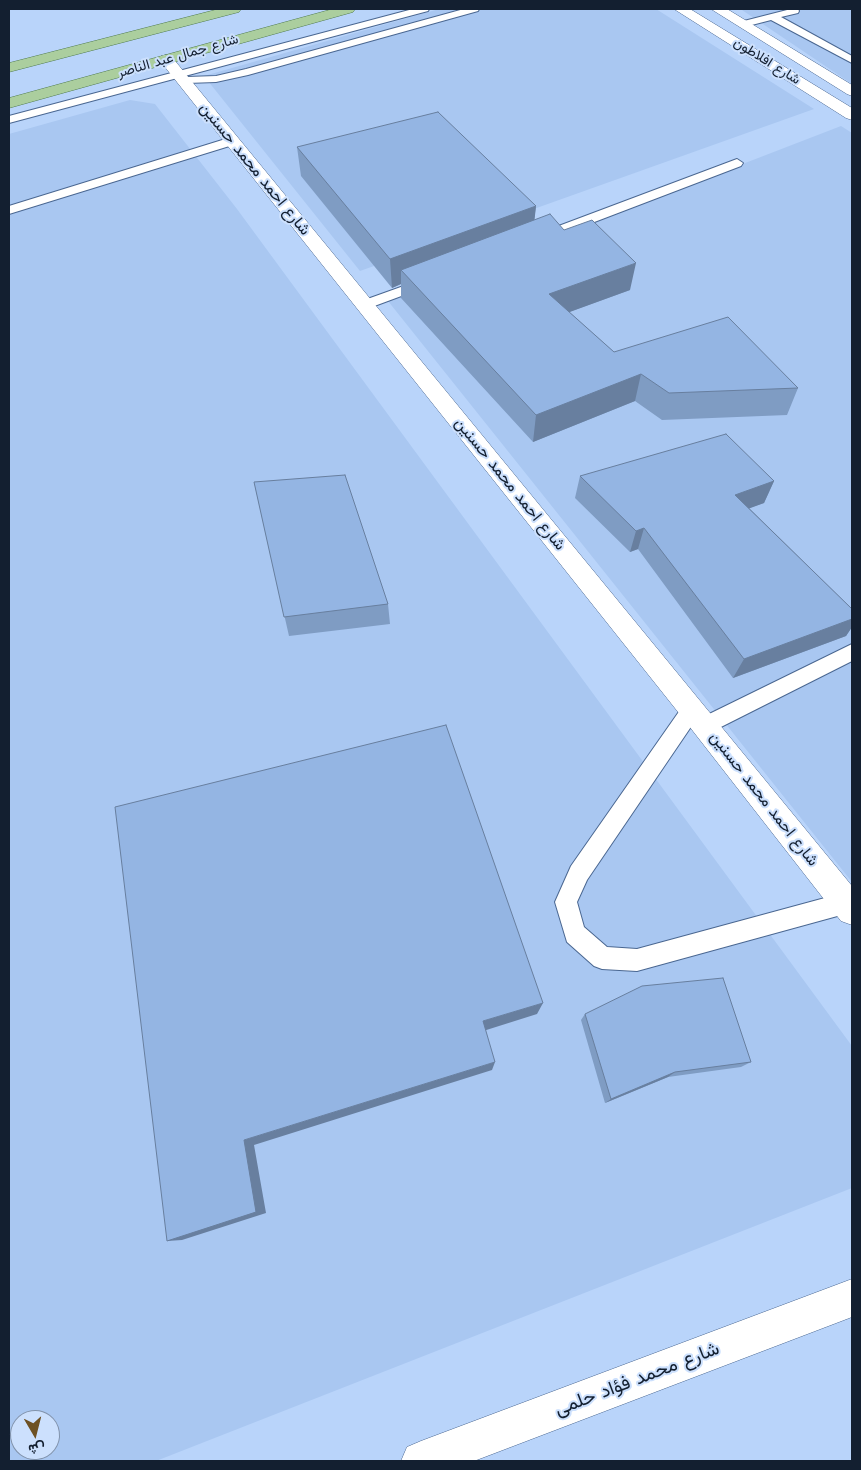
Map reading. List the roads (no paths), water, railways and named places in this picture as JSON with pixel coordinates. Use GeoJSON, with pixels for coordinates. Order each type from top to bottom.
{"type":"FeatureCollection","features":[{"type":"Feature","properties":{"kind":"main road","name":"شارع جمال عبد الناصر"},"geometry":{"type":"LineString","coordinates":[[9,68],[234,9]]}},
{"type":"Feature","properties":{"kind":"main road","name":"شارع جمال عبد الناصر"},"geometry":{"type":"LineString","coordinates":[[9,103],[175,71],[348,9]]}},
{"type":"Feature","properties":{"kind":"street","name":"شارع افلاطون"},"geometry":{"type":"LineString","coordinates":[[682,9],[852,115]]}},
{"type":"Feature","properties":{"kind":"street","name":"شارع افلاطون"},"geometry":{"type":"LineString","coordinates":[[725,12],[852,91]]}},
{"type":"Feature","properties":{"kind":"street"},"geometry":{"type":"LineString","coordinates":[[707,24],[725,12]]}},
{"type":"Feature","properties":{"kind":"street"},"geometry":{"type":"LineString","coordinates":[[774,66],[800,58]]}},
{"type":"Feature","properties":{"kind":"street","name":"شارع احمد محمد حسنين"},"geometry":{"type":"LineString","coordinates":[[175,71],[699,717],[849,907]]}},
{"type":"Feature","properties":{"kind":"street"},"geometry":{"type":"LineString","coordinates":[[797,80],[823,73]]}},
{"type":"Feature","properties":{"kind":"street","name":"شارع محمد فؤاد حلمى"},"geometry":{"type":"LineString","coordinates":[[421,1461],[852,1298]]}},
{"type":"Feature","properties":{"kind":"lane"},"geometry":{"type":"LineString","coordinates":[[9,120],[175,71],[424,9]]}},
{"type":"Feature","properties":{"kind":"lane"},"geometry":{"type":"LineString","coordinates":[[175,71],[216,79],[248,72],[474,9]]}},
{"type":"Feature","properties":{"kind":"lane"},"geometry":{"type":"LineString","coordinates":[[744,24],[794,12]]}},
{"type":"Feature","properties":{"kind":"lane"},"geometry":{"type":"LineString","coordinates":[[773,17],[852,60]]}},
{"type":"Feature","properties":{"kind":"lane"},"geometry":{"type":"LineString","coordinates":[[9,210],[232,142]]}},
{"type":"Feature","properties":{"kind":"lane"},"geometry":{"type":"LineString","coordinates":[[528,242],[737,164]]}},
{"type":"Feature","properties":{"kind":"lane"},"geometry":{"type":"LineString","coordinates":[[534,224],[545,236]]}},
{"type":"Feature","properties":{"kind":"lane"},"geometry":{"type":"LineString","coordinates":[[364,305],[440,276]]}},
{"type":"Feature","properties":{"kind":"lane"},"geometry":{"type":"LineString","coordinates":[[849,907],[637,960],[602,958],[575,934],[566,902],[579,874],[699,717],[852,652]]}}]}
